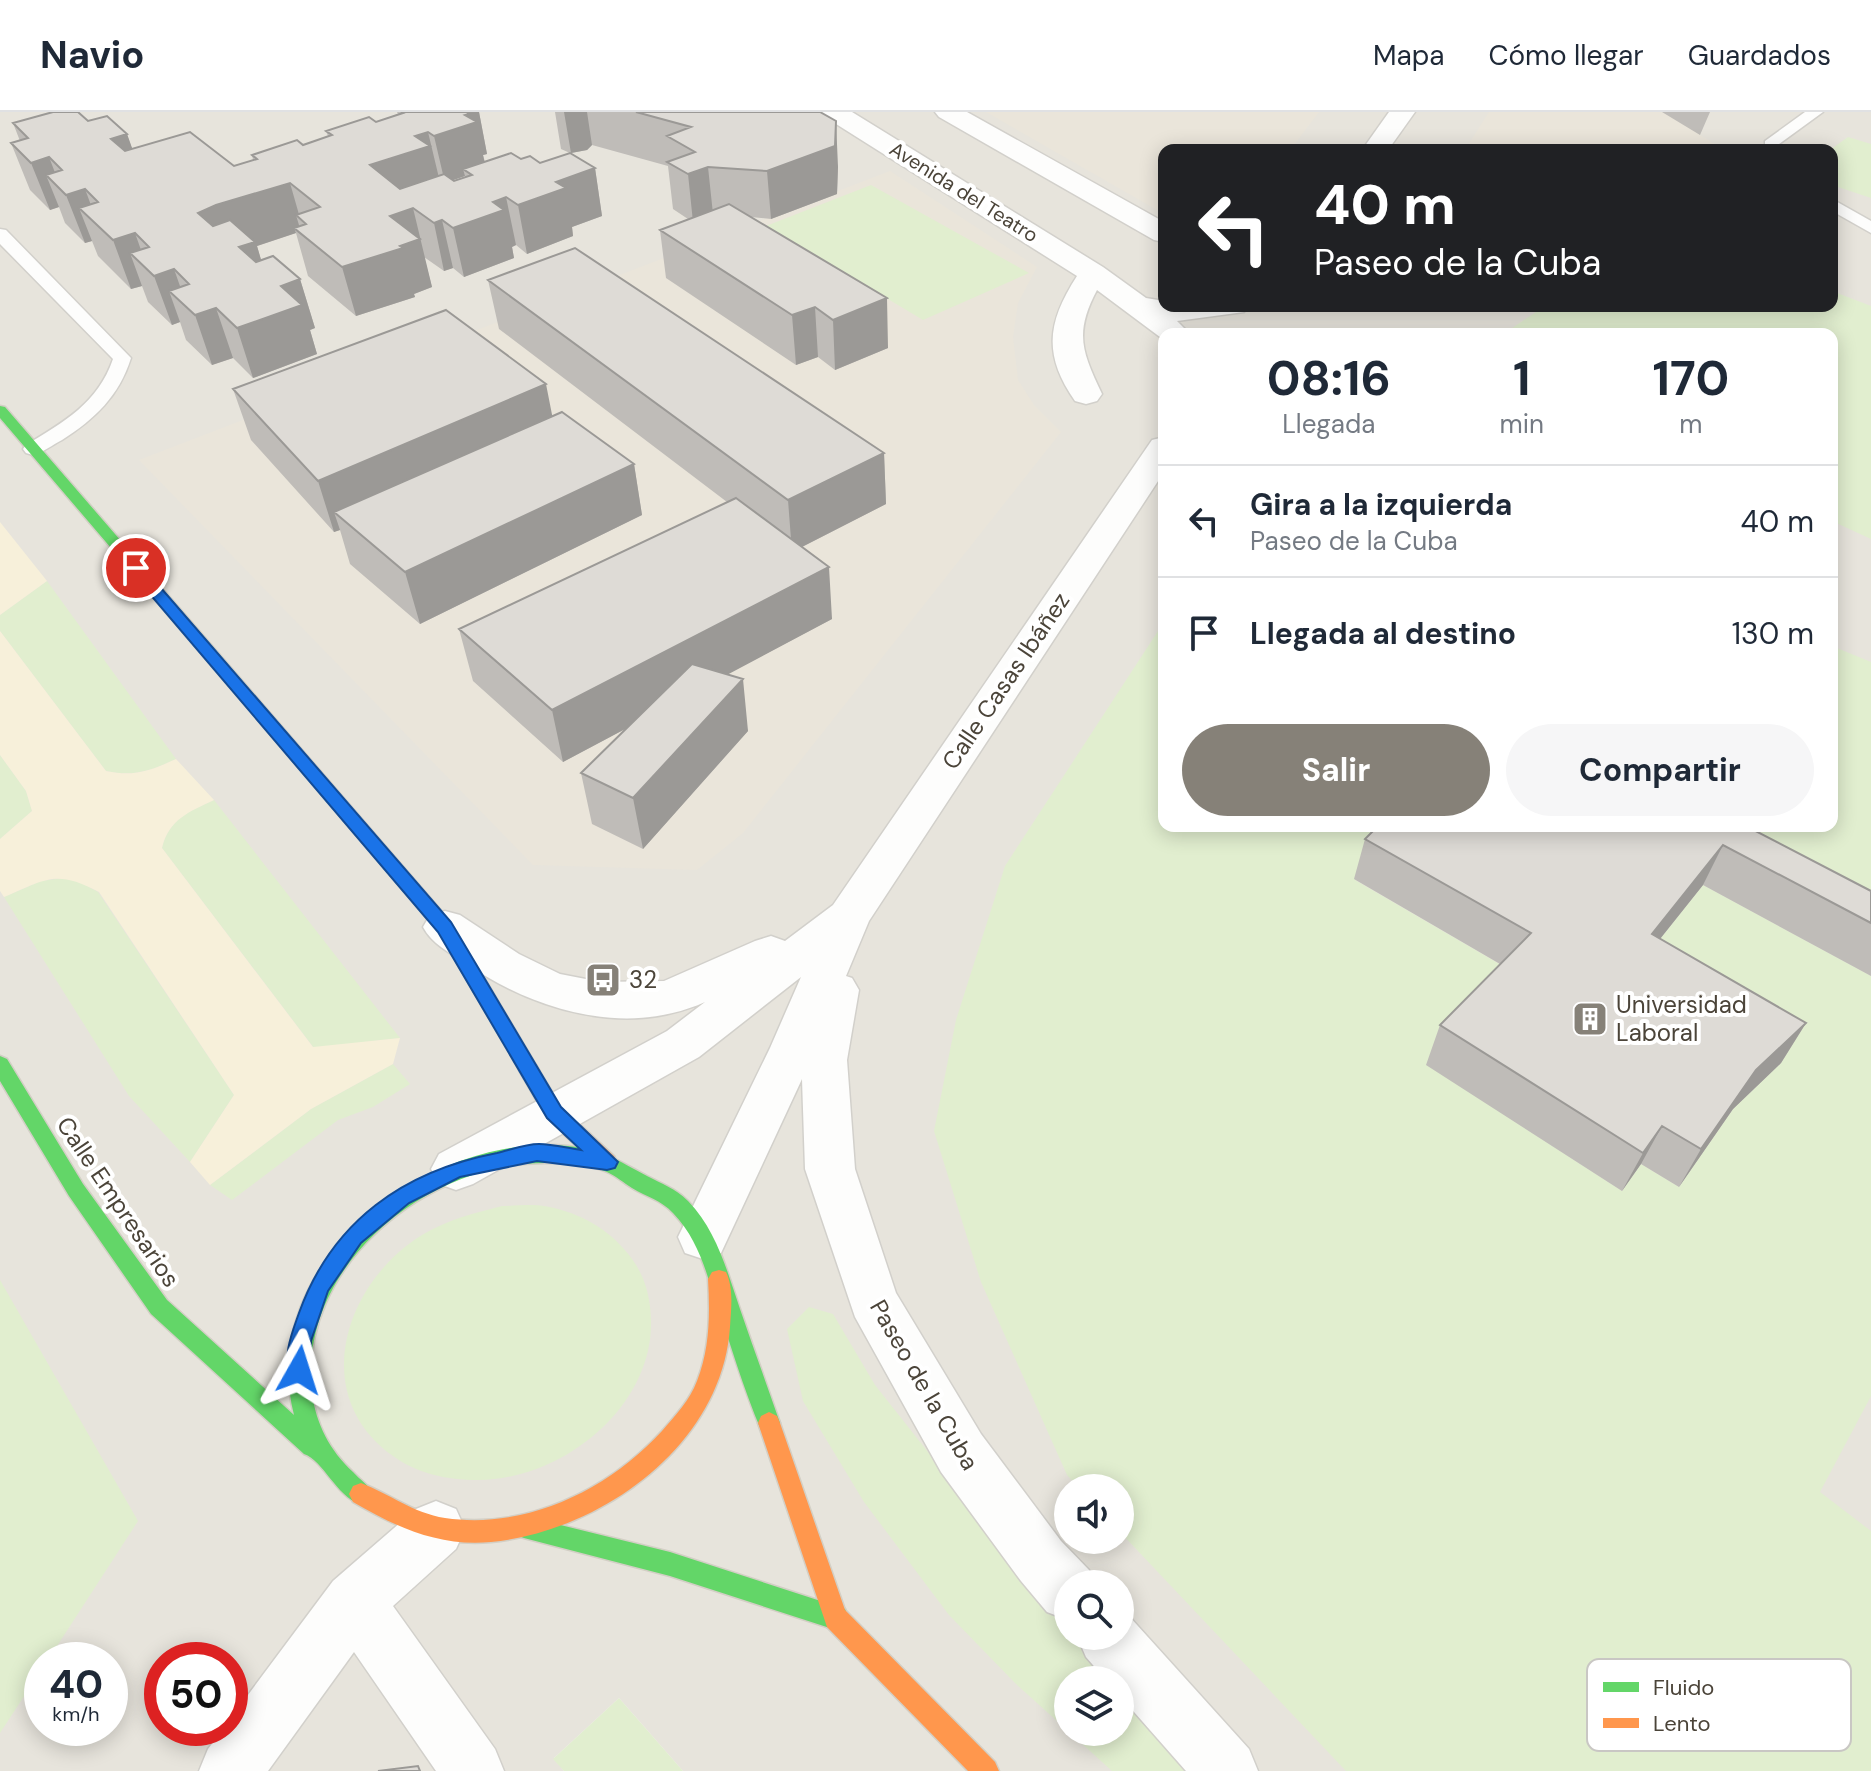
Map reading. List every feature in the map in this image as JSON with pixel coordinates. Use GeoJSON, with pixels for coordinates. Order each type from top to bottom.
{"type":"FeatureCollection","features":[{"type":"Feature","properties":{"kind":"main road"},"geometry":{"type":"LineString","coordinates":[[0,410],[445,927],[554,1113],[607,1162],[641,1184],[663,1192],[711,1258],[836,1618],[986,1771]]}},
{"type":"Feature","properties":{"kind":"main road","name":"Calle Empresarios"},"geometry":{"type":"LineString","coordinates":[[0,1064],[76,1190],[159,1307],[318,1451]]}},
{"type":"Feature","properties":{"kind":"main road"},"geometry":{"type":"LineString","coordinates":[[607,1162],[537,1153],[456,1169],[401,1197],[354,1237],[319,1286],[300,1341],[299,1398],[318,1451],[335,1474],[363,1498],[396,1517],[436,1529],[498,1531],[564,1516],[625,1484],[674,1439],[706,1387],[722,1332],[711,1258]]}},
{"type":"Feature","properties":{"kind":"main road"},"geometry":{"type":"LineString","coordinates":[[518,1526],[670,1564],[836,1618]]}},
{"type":"Feature","properties":{"kind":"street","name":"Avenida del Teatro"},"geometry":{"type":"LineString","coordinates":[[834,112],[1093,273],[1168,328]]}},
{"type":"Feature","properties":{"kind":"street"},"geometry":{"type":"LineString","coordinates":[[948,112],[1158,231]]}},
{"type":"Feature","properties":{"kind":"street"},"geometry":{"type":"LineString","coordinates":[[1379,144],[1402,112]]}},
{"type":"Feature","properties":{"kind":"street"},"geometry":{"type":"LineString","coordinates":[[1086,394],[1067,355],[1067,313],[1093,273]]}},
{"type":"Feature","properties":{"kind":"street","name":"Avenida del Teatro"},"geometry":{"type":"LineString","coordinates":[[1140,306],[1158,309]]}},
{"type":"Feature","properties":{"kind":"street","name":"Avenida del Teatro"},"geometry":{"type":"LineString","coordinates":[[1178,312],[1250,313]]}},
{"type":"Feature","properties":{"kind":"street","name":"Calle Casas Ibáñez"},"geometry":{"type":"LineString","coordinates":[[711,1258],[793,1048],[849,916],[1158,456]]}},
{"type":"Feature","properties":{"kind":"street"},"geometry":{"type":"LineString","coordinates":[[445,927],[503,966],[551,990],[601,1000],[668,999],[849,916]]}},
{"type":"Feature","properties":{"kind":"street","name":"Calle Casas Ibáñez"},"geometry":{"type":"LineString","coordinates":[[456,1169],[683,1044],[849,916]]}},
{"type":"Feature","properties":{"kind":"street","name":"Paseo de la Cuba"},"geometry":{"type":"LineString","coordinates":[[849,916],[824,1060],[830,1169],[834,1184],[873,1301],[961,1453],[1054,1575]]}},
{"type":"Feature","properties":{"kind":"street"},"geometry":{"type":"LineString","coordinates":[[230,1771],[354,1602],[436,1529]]}},
{"type":"Feature","properties":{"kind":"street"},"geometry":{"type":"LineString","coordinates":[[354,1602],[473,1771]]}},
{"type":"Feature","properties":{"kind":"street"},"geometry":{"type":"LineString","coordinates":[[1119,1650],[1227,1771]]}},
{"type":"Feature","properties":{"kind":"lane"},"geometry":{"type":"LineString","coordinates":[[1770,144],[1781,112]]}},
{"type":"Feature","properties":{"kind":"lane"},"geometry":{"type":"LineString","coordinates":[[1773,144],[1815,112]]}},
{"type":"Feature","properties":{"kind":"lane"},"geometry":{"type":"LineString","coordinates":[[1838,208],[1871,228]]}},
{"type":"Feature","properties":{"kind":"lane"},"geometry":{"type":"LineString","coordinates":[[0,234],[122,358],[117,380],[98,406],[33,449]]}},
{"type":"Feature","properties":{"kind":"shaded area"},"geometry":{"type":"Polygon","coordinates":[[[0,112],[1871,112],[1871,1771],[683,1771],[619,1698],[554,1758],[564,1771],[0,1771],[0,112]]]}},
{"type":"Feature","properties":{"kind":"shaded area"},"geometry":{"type":"Polygon","coordinates":[[[986,112],[1319,112],[1295,144],[1158,144],[1158,211],[986,112]]]}},
{"type":"Feature","properties":{"kind":"shaded area"},"geometry":{"type":"Polygon","coordinates":[[[1489,112],[1664,112],[1715,144],[1469,144],[1489,112]]]}},
{"type":"Feature","properties":{"kind":"shaded area"},"geometry":{"type":"Polygon","coordinates":[[[890,171],[1037,267],[1018,303],[1013,337],[1018,380],[1034,405],[1061,432],[743,833],[697,870],[533,865],[139,460],[890,171]]]}},
{"type":"Feature","properties":{"kind":"green space"},"geometry":{"type":"Polygon","coordinates":[[[1848,137],[1871,144],[1871,198],[1838,187],[1838,144],[1848,137]]]}},
{"type":"Feature","properties":{"kind":"green space"},"geometry":{"type":"Polygon","coordinates":[[[871,185],[1029,273],[923,320],[766,226],[871,185]]]}},
{"type":"Feature","properties":{"kind":"green space"},"geometry":{"type":"Polygon","coordinates":[[[1838,293],[1871,306],[1871,539],[1838,524],[1838,328],[1512,328],[1536,312],[1838,312],[1838,293]]]}},
{"type":"Feature","properties":{"kind":"green space"},"geometry":{"type":"Polygon","coordinates":[[[47,581],[176,759],[142,772],[106,771],[0,631],[0,615],[47,581]]]}},
{"type":"Feature","properties":{"kind":"green space"},"geometry":{"type":"Polygon","coordinates":[[[1158,631],[1158,832],[1402,832],[1355,880],[1515,973],[1427,1065],[1622,1191],[1641,1164],[1679,1187],[1733,1109],[1781,1063],[1632,974],[1703,885],[1871,976],[1871,1396],[1820,1492],[1871,1531],[1871,1771],[1346,1771],[1134,1547],[1134,1474],[1067,1474],[981,1282],[934,1131],[956,1020],[1005,866],[1158,631]]]}},
{"type":"Feature","properties":{"kind":"green space"},"geometry":{"type":"Polygon","coordinates":[[[1838,648],[1871,662],[1871,908],[1665,832],[1838,832],[1838,648]]]}},
{"type":"Feature","properties":{"kind":"green space"},"geometry":{"type":"Polygon","coordinates":[[[0,755],[26,791],[32,811],[0,839],[0,755]]]}},
{"type":"Feature","properties":{"kind":"green space"},"geometry":{"type":"Polygon","coordinates":[[[214,800],[400,1038],[314,1048],[162,848],[175,823],[214,800]]]}},
{"type":"Feature","properties":{"kind":"green space"},"geometry":{"type":"Polygon","coordinates":[[[71,877],[98,892],[234,1095],[190,1162],[129,1096],[4,897],[41,881],[71,877]]]}},
{"type":"Feature","properties":{"kind":"green space"},"geometry":{"type":"Polygon","coordinates":[[[393,1064],[410,1084],[373,1107],[338,1120],[232,1200],[210,1185],[311,1109],[393,1064]]]}},
{"type":"Feature","properties":{"kind":"green space"},"geometry":{"type":"Polygon","coordinates":[[[539,1205],[566,1211],[587,1220],[615,1240],[630,1256],[647,1290],[651,1319],[648,1351],[637,1381],[620,1409],[597,1432],[570,1452],[541,1467],[510,1477],[478,1480],[433,1475],[393,1456],[367,1431],[351,1403],[344,1372],[346,1341],[356,1310],[373,1281],[395,1256],[441,1225],[502,1206],[539,1205]]]}},
{"type":"Feature","properties":{"kind":"green space"},"geometry":{"type":"Polygon","coordinates":[[[0,1280],[138,1521],[60,1642],[24,1642],[24,1696],[0,1733],[0,1280]]]}},
{"type":"Feature","properties":{"kind":"green space"},"geometry":{"type":"Polygon","coordinates":[[[809,1307],[833,1314],[875,1385],[1054,1611],[1054,1650],[1086,1650],[1099,1666],[1054,1666],[1054,1718],[949,1615],[864,1502],[803,1401],[787,1329],[809,1307]]]}},
{"type":"Feature","properties":{"kind":"green space"},"geometry":{"type":"Polygon","coordinates":[[[619,1698],[683,1771],[564,1771],[553,1759],[619,1698]]]}},
{"type":"Feature","properties":{"kind":"green space"},"geometry":{"type":"Polygon","coordinates":[[[1134,1707],[1188,1771],[1112,1771],[1084,1746],[1134,1746],[1134,1707]]]}},
{"type":"Feature","properties":{"kind":"sand"},"geometry":{"type":"Polygon","coordinates":[[[0,522],[47,581],[0,615],[0,522]]]}},
{"type":"Feature","properties":{"kind":"sand"},"geometry":{"type":"Polygon","coordinates":[[[0,631],[106,771],[142,772],[176,759],[214,800],[175,823],[162,848],[313,1047],[400,1038],[393,1064],[311,1109],[210,1185],[190,1162],[234,1095],[99,892],[61,879],[41,881],[4,897],[0,891],[0,839],[32,811],[26,791],[0,755],[0,631]]]}},
{"type":"Feature","properties":{"kind":"building"},"geometry":{"type":"Polygon","coordinates":[[[53,112],[78,112],[88,121],[107,116],[127,134],[111,139],[125,151],[190,132],[234,166],[257,159],[252,155],[297,140],[303,145],[332,135],[326,131],[369,117],[376,122],[401,112],[467,112],[469,114],[465,115],[477,122],[434,136],[428,132],[415,136],[430,146],[370,165],[400,189],[444,174],[454,181],[472,175],[463,169],[511,153],[521,159],[530,156],[540,163],[570,153],[595,168],[556,182],[566,188],[518,205],[506,197],[493,202],[504,210],[453,228],[442,220],[434,223],[413,208],[390,216],[420,239],[400,246],[403,248],[342,267],[294,228],[306,224],[296,215],[320,207],[290,183],[198,213],[213,226],[230,220],[255,242],[239,247],[256,262],[273,256],[300,279],[281,286],[302,305],[237,328],[216,308],[195,315],[169,291],[189,284],[174,269],[154,276],[130,253],[149,247],[135,233],[113,240],[79,208],[98,202],[85,189],[66,195],[46,175],[62,170],[49,157],[31,163],[11,143],[28,138],[13,123],[53,112]]]}},
{"type":"Feature","properties":{"kind":"building"},"geometry":{"type":"Polygon","coordinates":[[[636,112],[820,112],[836,121],[835,146],[767,171],[708,167],[688,174],[667,162],[695,152],[667,136],[691,127],[636,112]]]}},
{"type":"Feature","properties":{"kind":"building"},"geometry":{"type":"Polygon","coordinates":[[[729,204],[887,298],[833,320],[815,307],[792,315],[660,230],[729,204]]]}},
{"type":"Feature","properties":{"kind":"building"},"geometry":{"type":"Polygon","coordinates":[[[575,248],[884,453],[788,500],[488,280],[575,248]]]}},
{"type":"Feature","properties":{"kind":"building"},"geometry":{"type":"Polygon","coordinates":[[[446,310],[546,384],[318,481],[233,389],[446,310]]]}},
{"type":"Feature","properties":{"kind":"building"},"geometry":{"type":"Polygon","coordinates":[[[562,412],[634,464],[405,572],[334,512],[562,412]]]}},
{"type":"Feature","properties":{"kind":"building"},"geometry":{"type":"Polygon","coordinates":[[[736,498],[829,567],[552,710],[459,629],[736,498]]]}},
{"type":"Feature","properties":{"kind":"building"},"geometry":{"type":"Polygon","coordinates":[[[692,664],[743,679],[633,798],[581,773],[692,664]]]}},
{"type":"Feature","properties":{"kind":"building","name":"Universidad Laboral"},"geometry":{"type":"Polygon","coordinates":[[[1372,832],[1758,832],[1871,891],[1871,923],[1723,845],[1652,934],[1806,1023],[1756,1070],[1701,1149],[1662,1126],[1643,1153],[1440,1025],[1531,933],[1365,839],[1372,832]]]}},
{"type":"Feature","properties":{"kind":"building"},"geometry":{"type":"Polygon","coordinates":[[[418,1766],[420,1771],[378,1771],[418,1766]]]}},
{"type":"Feature","properties":{"kind":"traffic: fast"},"geometry":{"type":"LineString","coordinates":[[0,410],[445,927],[529,1070]]}},
{"type":"Feature","properties":{"kind":"traffic: fast"},"geometry":{"type":"LineString","coordinates":[[0,1064],[76,1190],[159,1307],[312,1446]]}},
{"type":"Feature","properties":{"kind":"traffic: fast"},"geometry":{"type":"LineString","coordinates":[[361,1494],[331,1465],[319,1448],[304,1412],[300,1372],[302,1350],[316,1299],[330,1271],[354,1241],[384,1214],[417,1191],[452,1173],[491,1160],[530,1154],[569,1155],[608,1163],[661,1191],[682,1208],[708,1247],[769,1423]]}},
{"type":"Feature","properties":{"kind":"traffic: fast"},"geometry":{"type":"LineString","coordinates":[[524,1527],[670,1564],[836,1618]]}},
{"type":"Feature","properties":{"kind":"traffic: slow"},"geometry":{"type":"LineString","coordinates":[[529,1070],[554,1113],[607,1162]]}},
{"type":"Feature","properties":{"kind":"traffic: slow"},"geometry":{"type":"LineString","coordinates":[[361,1494],[401,1517],[444,1529],[489,1531],[534,1523],[577,1508],[618,1485],[653,1456],[683,1423],[706,1387],[718,1334],[719,1279]]}},
{"type":"Feature","properties":{"kind":"traffic: slow"},"geometry":{"type":"LineString","coordinates":[[769,1423],[836,1618],[986,1771]]}},
{"type":"Feature","properties":{"kind":"place","name":"32"},"geometry":{"type":"Point","coordinates":[603,980]}},
{"type":"Feature","properties":{"kind":"place","name":"Universidad Laboral"},"geometry":{"type":"Point","coordinates":[1590,1019]}},
{"type":"Feature","properties":{"kind":"route"},"geometry":{"type":"LineString","coordinates":[[136,568],[445,927],[554,1113],[607,1162],[537,1153],[456,1169],[401,1197],[354,1237],[319,1286],[300,1341],[299,1370]]}}]}
